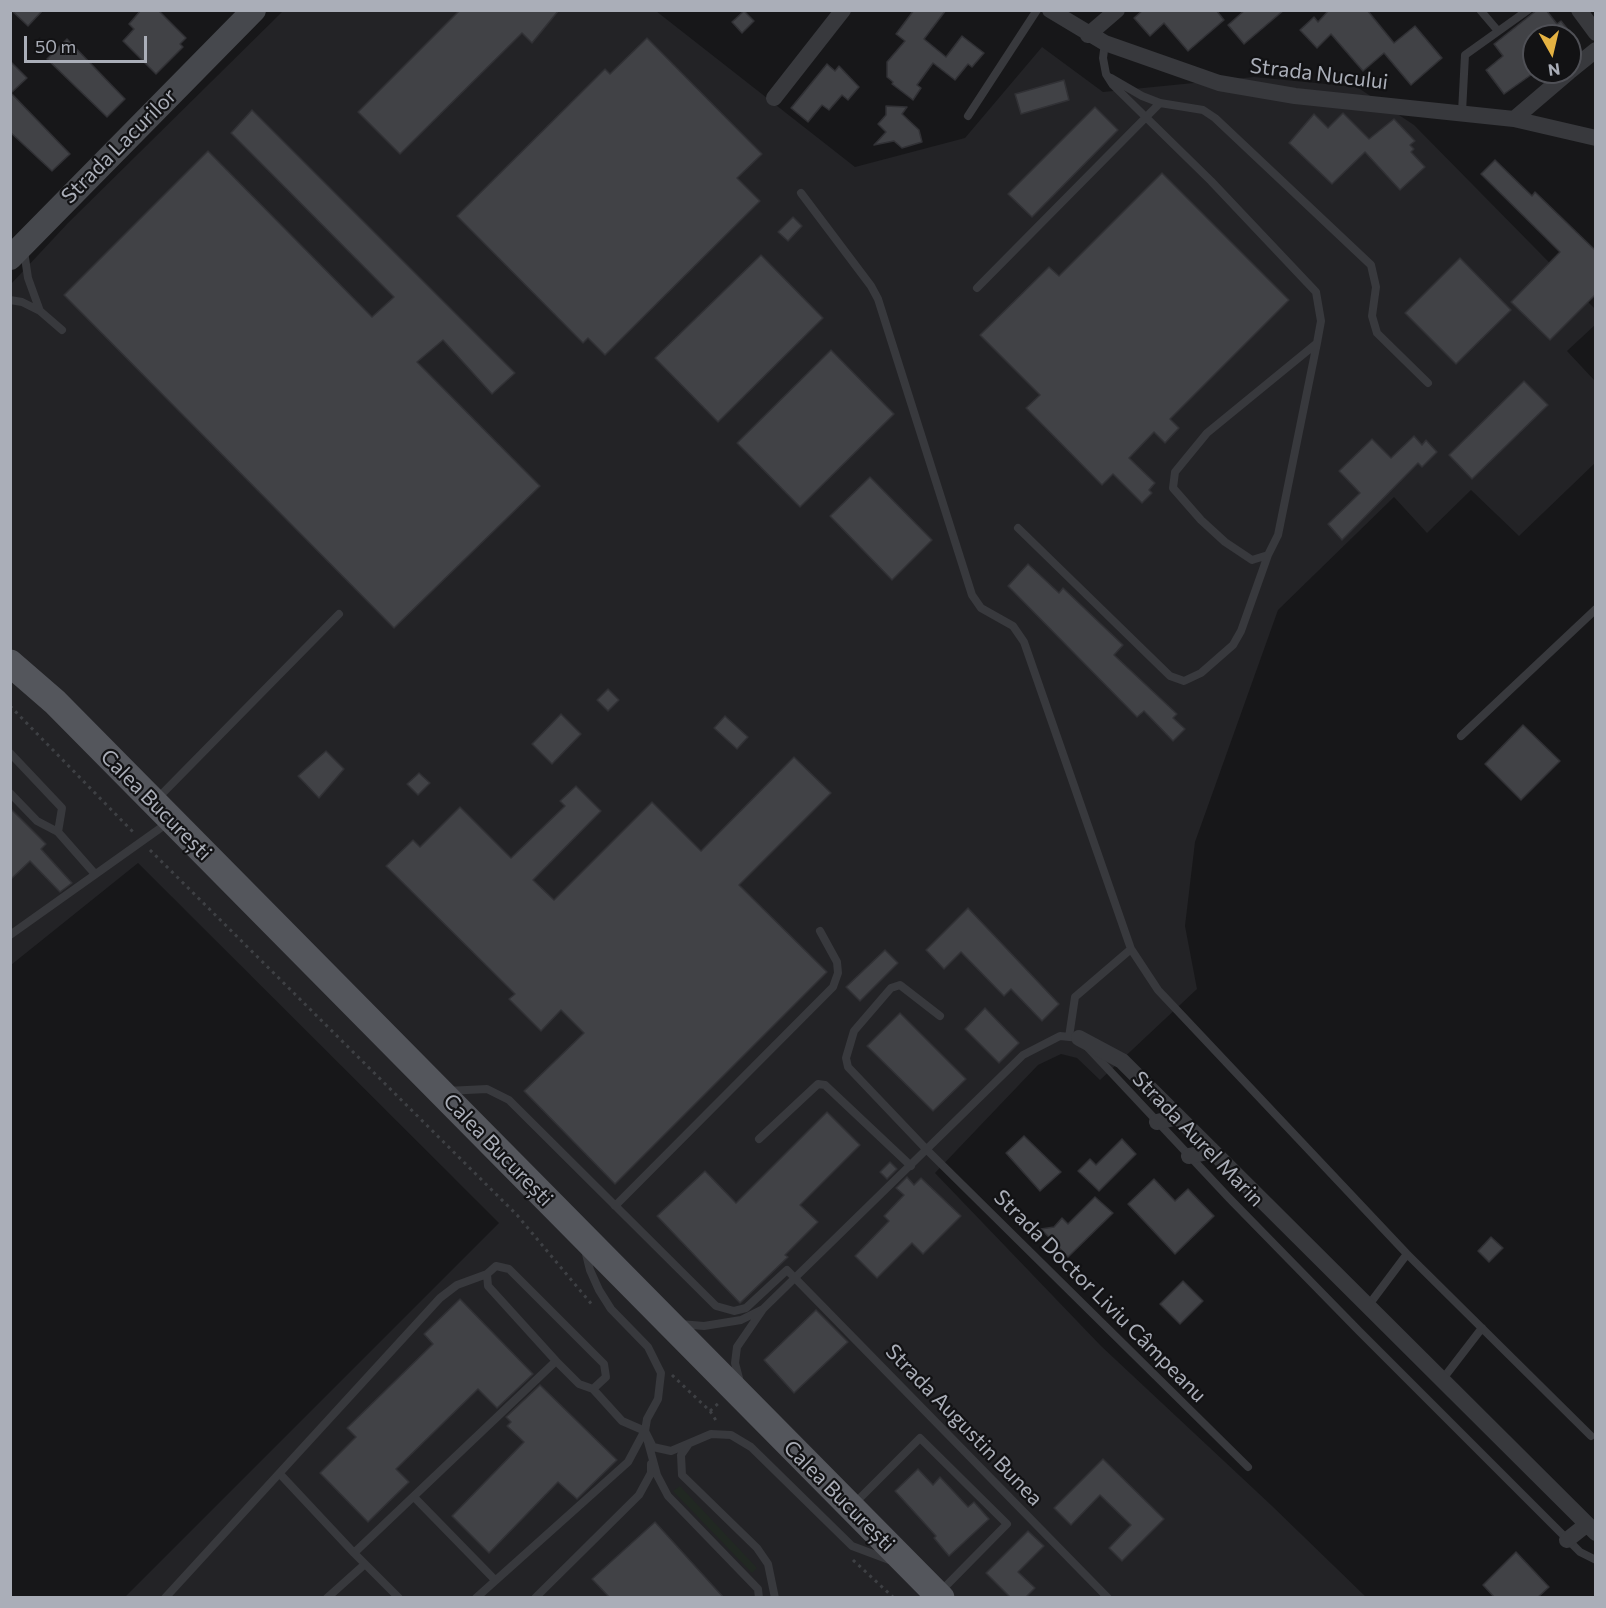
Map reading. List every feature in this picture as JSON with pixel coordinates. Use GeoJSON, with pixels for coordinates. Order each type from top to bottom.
{"type":"FeatureCollection","features":[{"type":"Feature","properties":{"kind":"main road","name":"Calea București"},"geometry":{"type":"LineString","coordinates":[[10,648],[55,702]]}},
{"type":"Feature","properties":{"kind":"main road","name":"Calea București"},"geometry":{"type":"LineString","coordinates":[[10,663],[55,702],[939,1596]]}},
{"type":"Feature","properties":{"kind":"street","name":"Strada Lacurilor"},"geometry":{"type":"LineString","coordinates":[[17,251],[254,10]]}},
{"type":"Feature","properties":{"kind":"street"},"geometry":{"type":"LineString","coordinates":[[774,98],[843,10]]}},
{"type":"Feature","properties":{"kind":"street","name":"Strada Nucului"},"geometry":{"type":"LineString","coordinates":[[1050,10],[1088,35],[1105,43],[1219,83],[1295,96],[1514,119],[1596,138]]}},
{"type":"Feature","properties":{"kind":"street"},"geometry":{"type":"LineString","coordinates":[[1088,35],[1117,10]]}},
{"type":"Feature","properties":{"kind":"street"},"geometry":{"type":"LineString","coordinates":[[1580,10],[1596,33]]}},
{"type":"Feature","properties":{"kind":"street"},"geometry":{"type":"LineString","coordinates":[[1582,62],[1596,50]]}},
{"type":"Feature","properties":{"kind":"street"},"geometry":{"type":"LineString","coordinates":[[1514,119],[1556,84]]}},
{"type":"Feature","properties":{"kind":"street"},"geometry":{"type":"LineString","coordinates":[[1074,1037],[1122,1061],[1591,1529],[1567,1540]]}},
{"type":"Feature","properties":{"kind":"street"},"geometry":{"type":"LineString","coordinates":[[1157,1122],[1178,1118]]}},
{"type":"Feature","properties":{"kind":"street"},"geometry":{"type":"LineString","coordinates":[[1189,1156],[1212,1151]]}},
{"type":"Feature","properties":{"kind":"lane"},"geometry":{"type":"LineString","coordinates":[[968,116],[1037,10]]}},
{"type":"Feature","properties":{"kind":"lane"},"geometry":{"type":"LineString","coordinates":[[1462,112],[1465,56],[1528,10]]}},
{"type":"Feature","properties":{"kind":"lane"},"geometry":{"type":"LineString","coordinates":[[1481,11],[1498,31]]}},
{"type":"Feature","properties":{"kind":"lane"},"geometry":{"type":"LineString","coordinates":[[1018,528],[1170,676],[1184,681],[1201,673],[1233,645],[1241,631],[1268,555],[1278,535],[1321,321],[1316,292],[1293,264],[1106,74],[1103,58],[1105,43]]}},
{"type":"Feature","properties":{"kind":"lane"},"geometry":{"type":"LineString","coordinates":[[1106,74],[1160,104],[1203,110],[1215,118],[1371,265],[1376,287],[1372,316],[1377,333],[1428,383]]}},
{"type":"Feature","properties":{"kind":"lane"},"geometry":{"type":"LineString","coordinates":[[977,288],[1160,104]]}},
{"type":"Feature","properties":{"kind":"lane"},"geometry":{"type":"LineString","coordinates":[[801,193],[871,286],[878,299],[972,595],[981,608],[1013,626],[1024,642],[1131,949],[1158,990],[1407,1254],[1591,1436]]}},
{"type":"Feature","properties":{"kind":"lane"},"geometry":{"type":"LineString","coordinates":[[17,251],[40,310]]}},
{"type":"Feature","properties":{"kind":"lane"},"geometry":{"type":"LineString","coordinates":[[10,300],[22,302],[40,310],[62,330]]}},
{"type":"Feature","properties":{"kind":"lane"},"geometry":{"type":"LineString","coordinates":[[1268,555],[1252,560],[1217,535],[1173,488],[1175,472],[1208,433],[1317,343]]}},
{"type":"Feature","properties":{"kind":"lane"},"geometry":{"type":"LineString","coordinates":[[1461,736],[1596,609]]}},
{"type":"Feature","properties":{"kind":"lane"},"geometry":{"type":"LineString","coordinates":[[10,935],[142,842],[162,811],[339,614]]}},
{"type":"Feature","properties":{"kind":"lane"},"geometry":{"type":"LineString","coordinates":[[10,753],[62,808],[58,832]]}},
{"type":"Feature","properties":{"kind":"lane"},"geometry":{"type":"LineString","coordinates":[[10,793],[37,821],[58,832],[95,874]]}},
{"type":"Feature","properties":{"kind":"lane"},"geometry":{"type":"LineString","coordinates":[[615,1206],[833,987],[838,973],[837,962],[820,932]]}},
{"type":"Feature","properties":{"kind":"lane"},"geometry":{"type":"LineString","coordinates":[[753,1409],[740,1382],[735,1363],[737,1347],[763,1309],[1023,1055],[1060,1036],[1074,1037],[1075,998],[1131,949]]}},
{"type":"Feature","properties":{"kind":"lane","name":"Strada Doctor Liviu Câmpeanu"},"geometry":{"type":"LineString","coordinates":[[940,1016],[900,985],[891,988],[854,1031],[846,1058],[848,1067],[927,1150],[1248,1467]]}},
{"type":"Feature","properties":{"kind":"lane","name":"Strada Aurel Marin"},"geometry":{"type":"LineString","coordinates":[[1074,1037],[1567,1540],[1580,1552],[1596,1560]]}},
{"type":"Feature","properties":{"kind":"lane"},"geometry":{"type":"LineString","coordinates":[[759,1139],[818,1084],[825,1085],[910,1166]]}},
{"type":"Feature","properties":{"kind":"lane"},"geometry":{"type":"LineString","coordinates":[[440,1092],[487,1089],[509,1100],[716,1306],[734,1311],[746,1308],[788,1270],[795,1278]]}},
{"type":"Feature","properties":{"kind":"lane"},"geometry":{"type":"LineString","coordinates":[[535,1598],[639,1495],[651,1473],[645,1431],[646,1419],[658,1399],[661,1374],[648,1347],[611,1309],[599,1290],[590,1270],[581,1235]]}},
{"type":"Feature","properties":{"kind":"lane"},"geometry":{"type":"LineString","coordinates":[[1367,1307],[1407,1254]]}},
{"type":"Feature","properties":{"kind":"lane"},"geometry":{"type":"LineString","coordinates":[[165,1598],[440,1298],[457,1285],[487,1274],[496,1266],[509,1269],[604,1364],[606,1377],[593,1389]]}},
{"type":"Feature","properties":{"kind":"lane"},"geometry":{"type":"LineString","coordinates":[[487,1274],[488,1286],[556,1361],[579,1384],[593,1389],[622,1421],[645,1431],[653,1447],[671,1451],[711,1434],[731,1434],[751,1447],[852,1546],[868,1554],[910,1567]]}},
{"type":"Feature","properties":{"kind":"lane","name":"Strada Augustin Bunea"},"geometry":{"type":"LineString","coordinates":[[795,1278],[1108,1598]]}},
{"type":"Feature","properties":{"kind":"lane"},"geometry":{"type":"LineString","coordinates":[[665,1320],[689,1326],[704,1326],[741,1320],[763,1309]]}},
{"type":"Feature","properties":{"kind":"lane"},"geometry":{"type":"LineString","coordinates":[[1441,1380],[1482,1328]]}},
{"type":"Feature","properties":{"kind":"lane"},"geometry":{"type":"LineString","coordinates":[[354,1553],[556,1361]]}},
{"type":"Feature","properties":{"kind":"lane"},"geometry":{"type":"LineString","coordinates":[[476,1598],[628,1462],[645,1431]]}},
{"type":"Feature","properties":{"kind":"lane"},"geometry":{"type":"LineString","coordinates":[[850,1508],[920,1438],[1007,1524],[939,1596]]}},
{"type":"Feature","properties":{"kind":"lane"},"geometry":{"type":"LineString","coordinates":[[688,1445],[681,1455],[682,1475],[757,1548],[768,1564],[775,1598]]}},
{"type":"Feature","properties":{"kind":"lane"},"geometry":{"type":"LineString","coordinates":[[651,1461],[668,1496],[758,1589],[759,1598]]}},
{"type":"Feature","properties":{"kind":"lane"},"geometry":{"type":"LineString","coordinates":[[280,1474],[399,1598]]}},
{"type":"Feature","properties":{"kind":"lane"},"geometry":{"type":"LineString","coordinates":[[414,1497],[495,1580]]}},
{"type":"Feature","properties":{"kind":"lane"},"geometry":{"type":"LineString","coordinates":[[327,1598],[365,1564]]}},
{"type":"Feature","properties":{"kind":"path"},"geometry":{"type":"LineString","coordinates":[[10,706],[142,842],[517,1215],[597,1311]]}},
{"type":"Feature","properties":{"kind":"path"},"geometry":{"type":"LineString","coordinates":[[661,1374],[672,1375],[710,1411],[717,1421],[719,1433]]}},
{"type":"Feature","properties":{"kind":"path"},"geometry":{"type":"LineString","coordinates":[[848,1555],[894,1598]]}},
{"type":"Feature","properties":{"kind":"shaded area"},"geometry":{"type":"Polygon","coordinates":[[[283,11],[656,11],[855,167],[965,138],[1042,47],[1103,92],[1254,77],[1357,87],[1414,125],[1595,309],[1595,325],[1567,351],[1595,381],[1595,463],[1519,536],[1471,490],[1427,533],[1394,497],[1278,610],[1195,842],[1185,926],[1197,989],[1100,1080],[1077,1058],[1061,1054],[1038,1065],[935,1173],[1101,1346],[1366,1597],[125,1597],[499,1223],[138,863],[11,965],[11,284],[68,223],[283,11]]]}},
{"type":"Feature","properties":{"kind":"shaded area"},"geometry":{"type":"Polygon","coordinates":[[[680,1486],[757,1568],[752,1573],[673,1491],[680,1486]]]}},
{"type":"Feature","properties":{"kind":"building"},"geometry":{"type":"Polygon","coordinates":[[[11,10],[43,10],[28,26],[11,10]]]}},
{"type":"Feature","properties":{"kind":"building"},"geometry":{"type":"Polygon","coordinates":[[[141,10],[158,10],[186,38],[180,44],[183,47],[156,74],[123,41],[134,29],[129,24],[141,10]]]}},
{"type":"Feature","properties":{"kind":"building"},"geometry":{"type":"Polygon","coordinates":[[[460,10],[559,10],[532,43],[522,33],[400,154],[358,112],[460,10]]]}},
{"type":"Feature","properties":{"kind":"building"},"geometry":{"type":"Polygon","coordinates":[[[914,10],[946,10],[924,39],[946,57],[962,36],[984,53],[972,67],[968,64],[955,80],[933,63],[917,85],[921,88],[913,100],[892,84],[893,82],[887,77],[887,62],[905,41],[896,34],[914,10]]]}},
{"type":"Feature","properties":{"kind":"building"},"geometry":{"type":"Polygon","coordinates":[[[1143,10],[1216,10],[1224,20],[1188,51],[1164,23],[1150,36],[1134,18],[1143,10]]]}},
{"type":"Feature","properties":{"kind":"building"},"geometry":{"type":"Polygon","coordinates":[[[1245,10],[1284,10],[1244,44],[1228,25],[1245,10]]]}},
{"type":"Feature","properties":{"kind":"building"},"geometry":{"type":"Polygon","coordinates":[[[1329,10],[1367,10],[1394,43],[1415,26],[1442,58],[1411,85],[1384,53],[1363,71],[1331,34],[1317,48],[1300,30],[1314,17],[1318,22],[1329,10]]]}},
{"type":"Feature","properties":{"kind":"building"},"geometry":{"type":"Polygon","coordinates":[[[1537,10],[1546,10],[1557,24],[1522,24],[1522,81],[1504,94],[1486,70],[1503,56],[1494,44],[1537,10]]]}},
{"type":"Feature","properties":{"kind":"building"},"geometry":{"type":"Polygon","coordinates":[[[744,11],[754,21],[742,33],[732,22],[744,11]]]}},
{"type":"Feature","properties":{"kind":"building"},"geometry":{"type":"Polygon","coordinates":[[[647,38],[762,154],[737,178],[760,201],[605,355],[588,338],[583,343],[457,216],[605,69],[610,74],[647,38]]]}},
{"type":"Feature","properties":{"kind":"building"},"geometry":{"type":"Polygon","coordinates":[[[67,39],[125,99],[107,117],[47,59],[67,39]]]}},
{"type":"Feature","properties":{"kind":"building"},"geometry":{"type":"Polygon","coordinates":[[[10,61],[27,78],[11,93],[70,154],[52,171],[10,132],[10,61]]]}},
{"type":"Feature","properties":{"kind":"building"},"geometry":{"type":"Polygon","coordinates":[[[827,64],[835,71],[839,66],[859,87],[848,100],[842,95],[829,110],[822,105],[808,122],[791,108],[827,64]]]}},
{"type":"Feature","properties":{"kind":"building"},"geometry":{"type":"Polygon","coordinates":[[[1064,80],[1069,100],[1021,114],[1015,94],[1064,80]]]}},
{"type":"Feature","properties":{"kind":"building"},"geometry":{"type":"Polygon","coordinates":[[[886,106],[907,107],[902,114],[919,130],[922,142],[902,148],[894,141],[874,145],[886,132],[878,124],[886,115],[886,106]]]}},
{"type":"Feature","properties":{"kind":"building"},"geometry":{"type":"Polygon","coordinates":[[[1095,107],[1118,130],[1032,217],[1008,194],[1095,107]]]}},
{"type":"Feature","properties":{"kind":"building"},"geometry":{"type":"Polygon","coordinates":[[[252,110],[515,373],[492,394],[443,340],[417,362],[540,486],[394,628],[64,295],[208,151],[372,317],[394,297],[231,133],[252,110]]]}},
{"type":"Feature","properties":{"kind":"building"},"geometry":{"type":"Polygon","coordinates":[[[1343,113],[1369,139],[1394,119],[1415,141],[1410,145],[1414,149],[1411,152],[1425,167],[1400,190],[1365,152],[1332,184],[1289,143],[1314,114],[1328,128],[1343,113]]]}},
{"type":"Feature","properties":{"kind":"building"},"geometry":{"type":"Polygon","coordinates":[[[1495,160],[1532,196],[1535,192],[1596,251],[1596,294],[1550,340],[1511,302],[1560,252],[1481,174],[1495,160]]]}},
{"type":"Feature","properties":{"kind":"building"},"geometry":{"type":"Polygon","coordinates":[[[1162,173],[1289,300],[1170,419],[1179,428],[1165,443],[1154,432],[1129,458],[1155,483],[1149,490],[1152,493],[1142,503],[1113,474],[1102,485],[1026,408],[1040,395],[980,335],[1049,267],[1059,276],[1162,173]]]}},
{"type":"Feature","properties":{"kind":"building"},"geometry":{"type":"Polygon","coordinates":[[[793,217],[802,226],[788,241],[778,232],[793,217]]]}},
{"type":"Feature","properties":{"kind":"building"},"geometry":{"type":"Polygon","coordinates":[[[761,255],[823,318],[718,422],[655,358],[761,255]]]}},
{"type":"Feature","properties":{"kind":"building"},"geometry":{"type":"Polygon","coordinates":[[[1460,258],[1511,310],[1456,364],[1405,313],[1460,258]]]}},
{"type":"Feature","properties":{"kind":"building"},"geometry":{"type":"Polygon","coordinates":[[[831,350],[894,414],[800,507],[737,443],[831,350]]]}},
{"type":"Feature","properties":{"kind":"building"},"geometry":{"type":"Polygon","coordinates":[[[1524,381],[1548,405],[1472,479],[1449,455],[1524,381]]]}},
{"type":"Feature","properties":{"kind":"building"},"geometry":{"type":"Polygon","coordinates":[[[1414,436],[1422,445],[1426,440],[1437,452],[1422,467],[1418,463],[1342,540],[1328,524],[1360,493],[1339,471],[1372,439],[1391,458],[1414,436]]]}},
{"type":"Feature","properties":{"kind":"building"},"geometry":{"type":"Polygon","coordinates":[[[870,477],[932,540],[892,580],[830,516],[870,477]]]}},
{"type":"Feature","properties":{"kind":"building"},"geometry":{"type":"Polygon","coordinates":[[[1028,564],[1059,593],[1063,588],[1123,645],[1114,655],[1177,714],[1173,718],[1185,729],[1173,741],[1144,711],[1137,717],[1008,586],[1028,564]]]}},
{"type":"Feature","properties":{"kind":"building"},"geometry":{"type":"Polygon","coordinates":[[[608,689],[619,700],[608,711],[597,700],[608,689]]]}},
{"type":"Feature","properties":{"kind":"building"},"geometry":{"type":"Polygon","coordinates":[[[561,714],[581,734],[552,764],[532,744],[561,714]]]}},
{"type":"Feature","properties":{"kind":"building"},"geometry":{"type":"Polygon","coordinates":[[[725,716],[748,737],[737,749],[714,728],[725,716]]]}},
{"type":"Feature","properties":{"kind":"building"},"geometry":{"type":"Polygon","coordinates":[[[1523,725],[1560,761],[1521,800],[1485,764],[1523,725]]]}},
{"type":"Feature","properties":{"kind":"building"},"geometry":{"type":"Polygon","coordinates":[[[326,751],[344,769],[319,798],[298,776],[326,751]]]}},
{"type":"Feature","properties":{"kind":"building"},"geometry":{"type":"Polygon","coordinates":[[[794,757],[831,793],[739,885],[827,972],[615,1184],[524,1091],[584,1033],[561,1010],[541,1031],[509,999],[515,994],[386,866],[413,840],[420,847],[460,807],[511,858],[565,806],[560,801],[576,786],[601,811],[533,880],[554,900],[652,802],[701,851],[794,757]]]}},
{"type":"Feature","properties":{"kind":"building"},"geometry":{"type":"Polygon","coordinates":[[[419,773],[430,783],[418,795],[407,784],[419,773]]]}},
{"type":"Feature","properties":{"kind":"building"},"geometry":{"type":"Polygon","coordinates":[[[10,808],[46,844],[41,849],[72,883],[60,892],[30,861],[10,880],[10,808]]]}},
{"type":"Feature","properties":{"kind":"building"},"geometry":{"type":"Polygon","coordinates":[[[968,908],[1059,1004],[1042,1021],[1011,989],[1004,996],[961,952],[944,969],[926,950],[968,908]]]}},
{"type":"Feature","properties":{"kind":"building"},"geometry":{"type":"Polygon","coordinates":[[[885,950],[898,963],[860,1001],[846,987],[885,950]]]}},
{"type":"Feature","properties":{"kind":"building"},"geometry":{"type":"Polygon","coordinates":[[[985,1008],[1019,1043],[999,1063],[965,1029],[985,1008]]]}},
{"type":"Feature","properties":{"kind":"building"},"geometry":{"type":"Polygon","coordinates":[[[900,1013],[966,1079],[933,1111],[867,1046],[900,1013]]]}},
{"type":"Feature","properties":{"kind":"building"},"geometry":{"type":"Polygon","coordinates":[[[827,1112],[860,1145],[800,1205],[818,1222],[785,1255],[788,1257],[740,1303],[657,1216],[705,1171],[736,1203],[827,1112]]]}},
{"type":"Feature","properties":{"kind":"building"},"geometry":{"type":"Polygon","coordinates":[[[1024,1136],[1061,1172],[1040,1191],[1006,1153],[1024,1136]]]}},
{"type":"Feature","properties":{"kind":"building"},"geometry":{"type":"Polygon","coordinates":[[[1122,1139],[1136,1154],[1099,1191],[1078,1171],[1090,1159],[1096,1165],[1122,1139]]]}},
{"type":"Feature","properties":{"kind":"building"},"geometry":{"type":"Polygon","coordinates":[[[890,1162],[897,1169],[887,1179],[880,1172],[890,1162]]]}},
{"type":"Feature","properties":{"kind":"building"},"geometry":{"type":"Polygon","coordinates":[[[907,1177],[914,1185],[921,1178],[961,1216],[923,1254],[912,1243],[877,1278],[855,1256],[889,1221],[884,1216],[904,1195],[896,1188],[907,1177]]]}},
{"type":"Feature","properties":{"kind":"building"},"geometry":{"type":"Polygon","coordinates":[[[1154,1179],[1175,1201],[1188,1189],[1214,1216],[1175,1254],[1128,1204],[1154,1179]]]}},
{"type":"Feature","properties":{"kind":"building"},"geometry":{"type":"Polygon","coordinates":[[[1095,1197],[1113,1213],[1068,1257],[1041,1229],[1054,1227],[1062,1218],[1068,1224],[1095,1197]]]}},
{"type":"Feature","properties":{"kind":"building"},"geometry":{"type":"Polygon","coordinates":[[[1491,1237],[1503,1248],[1489,1262],[1478,1251],[1491,1237]]]}},
{"type":"Feature","properties":{"kind":"building"},"geometry":{"type":"Polygon","coordinates":[[[1183,1281],[1203,1301],[1180,1324],[1160,1304],[1183,1281]]]}},
{"type":"Feature","properties":{"kind":"building"},"geometry":{"type":"Polygon","coordinates":[[[460,1299],[533,1374],[497,1408],[478,1389],[396,1469],[409,1482],[368,1522],[320,1473],[356,1437],[347,1428],[433,1344],[424,1334],[460,1299]]]}},
{"type":"Feature","properties":{"kind":"building"},"geometry":{"type":"Polygon","coordinates":[[[816,1310],[848,1342],[794,1393],[764,1360],[816,1310]]]}},
{"type":"Feature","properties":{"kind":"building"},"geometry":{"type":"Polygon","coordinates":[[[540,1385],[617,1460],[577,1499],[558,1482],[489,1553],[452,1516],[524,1442],[507,1426],[511,1422],[506,1417],[540,1385]]]}},
{"type":"Feature","properties":{"kind":"building"},"geometry":{"type":"Polygon","coordinates":[[[1103,1459],[1164,1519],[1122,1561],[1109,1548],[1131,1525],[1100,1495],[1071,1525],[1054,1508],[1103,1459]]]}},
{"type":"Feature","properties":{"kind":"building"},"geometry":{"type":"Polygon","coordinates":[[[918,1469],[933,1485],[940,1477],[968,1507],[974,1502],[989,1519],[949,1556],[934,1538],[936,1536],[895,1491],[918,1469]]]}},
{"type":"Feature","properties":{"kind":"building"},"geometry":{"type":"Polygon","coordinates":[[[655,1522],[724,1598],[610,1598],[592,1579],[655,1522]]]}},
{"type":"Feature","properties":{"kind":"building"},"geometry":{"type":"Polygon","coordinates":[[[1028,1531],[1044,1546],[1018,1572],[1035,1588],[1025,1598],[1011,1598],[986,1573],[1028,1531]]]}},
{"type":"Feature","properties":{"kind":"building"},"geometry":{"type":"Polygon","coordinates":[[[1516,1552],[1549,1587],[1537,1598],[1495,1598],[1483,1585],[1516,1552]]]}}]}
